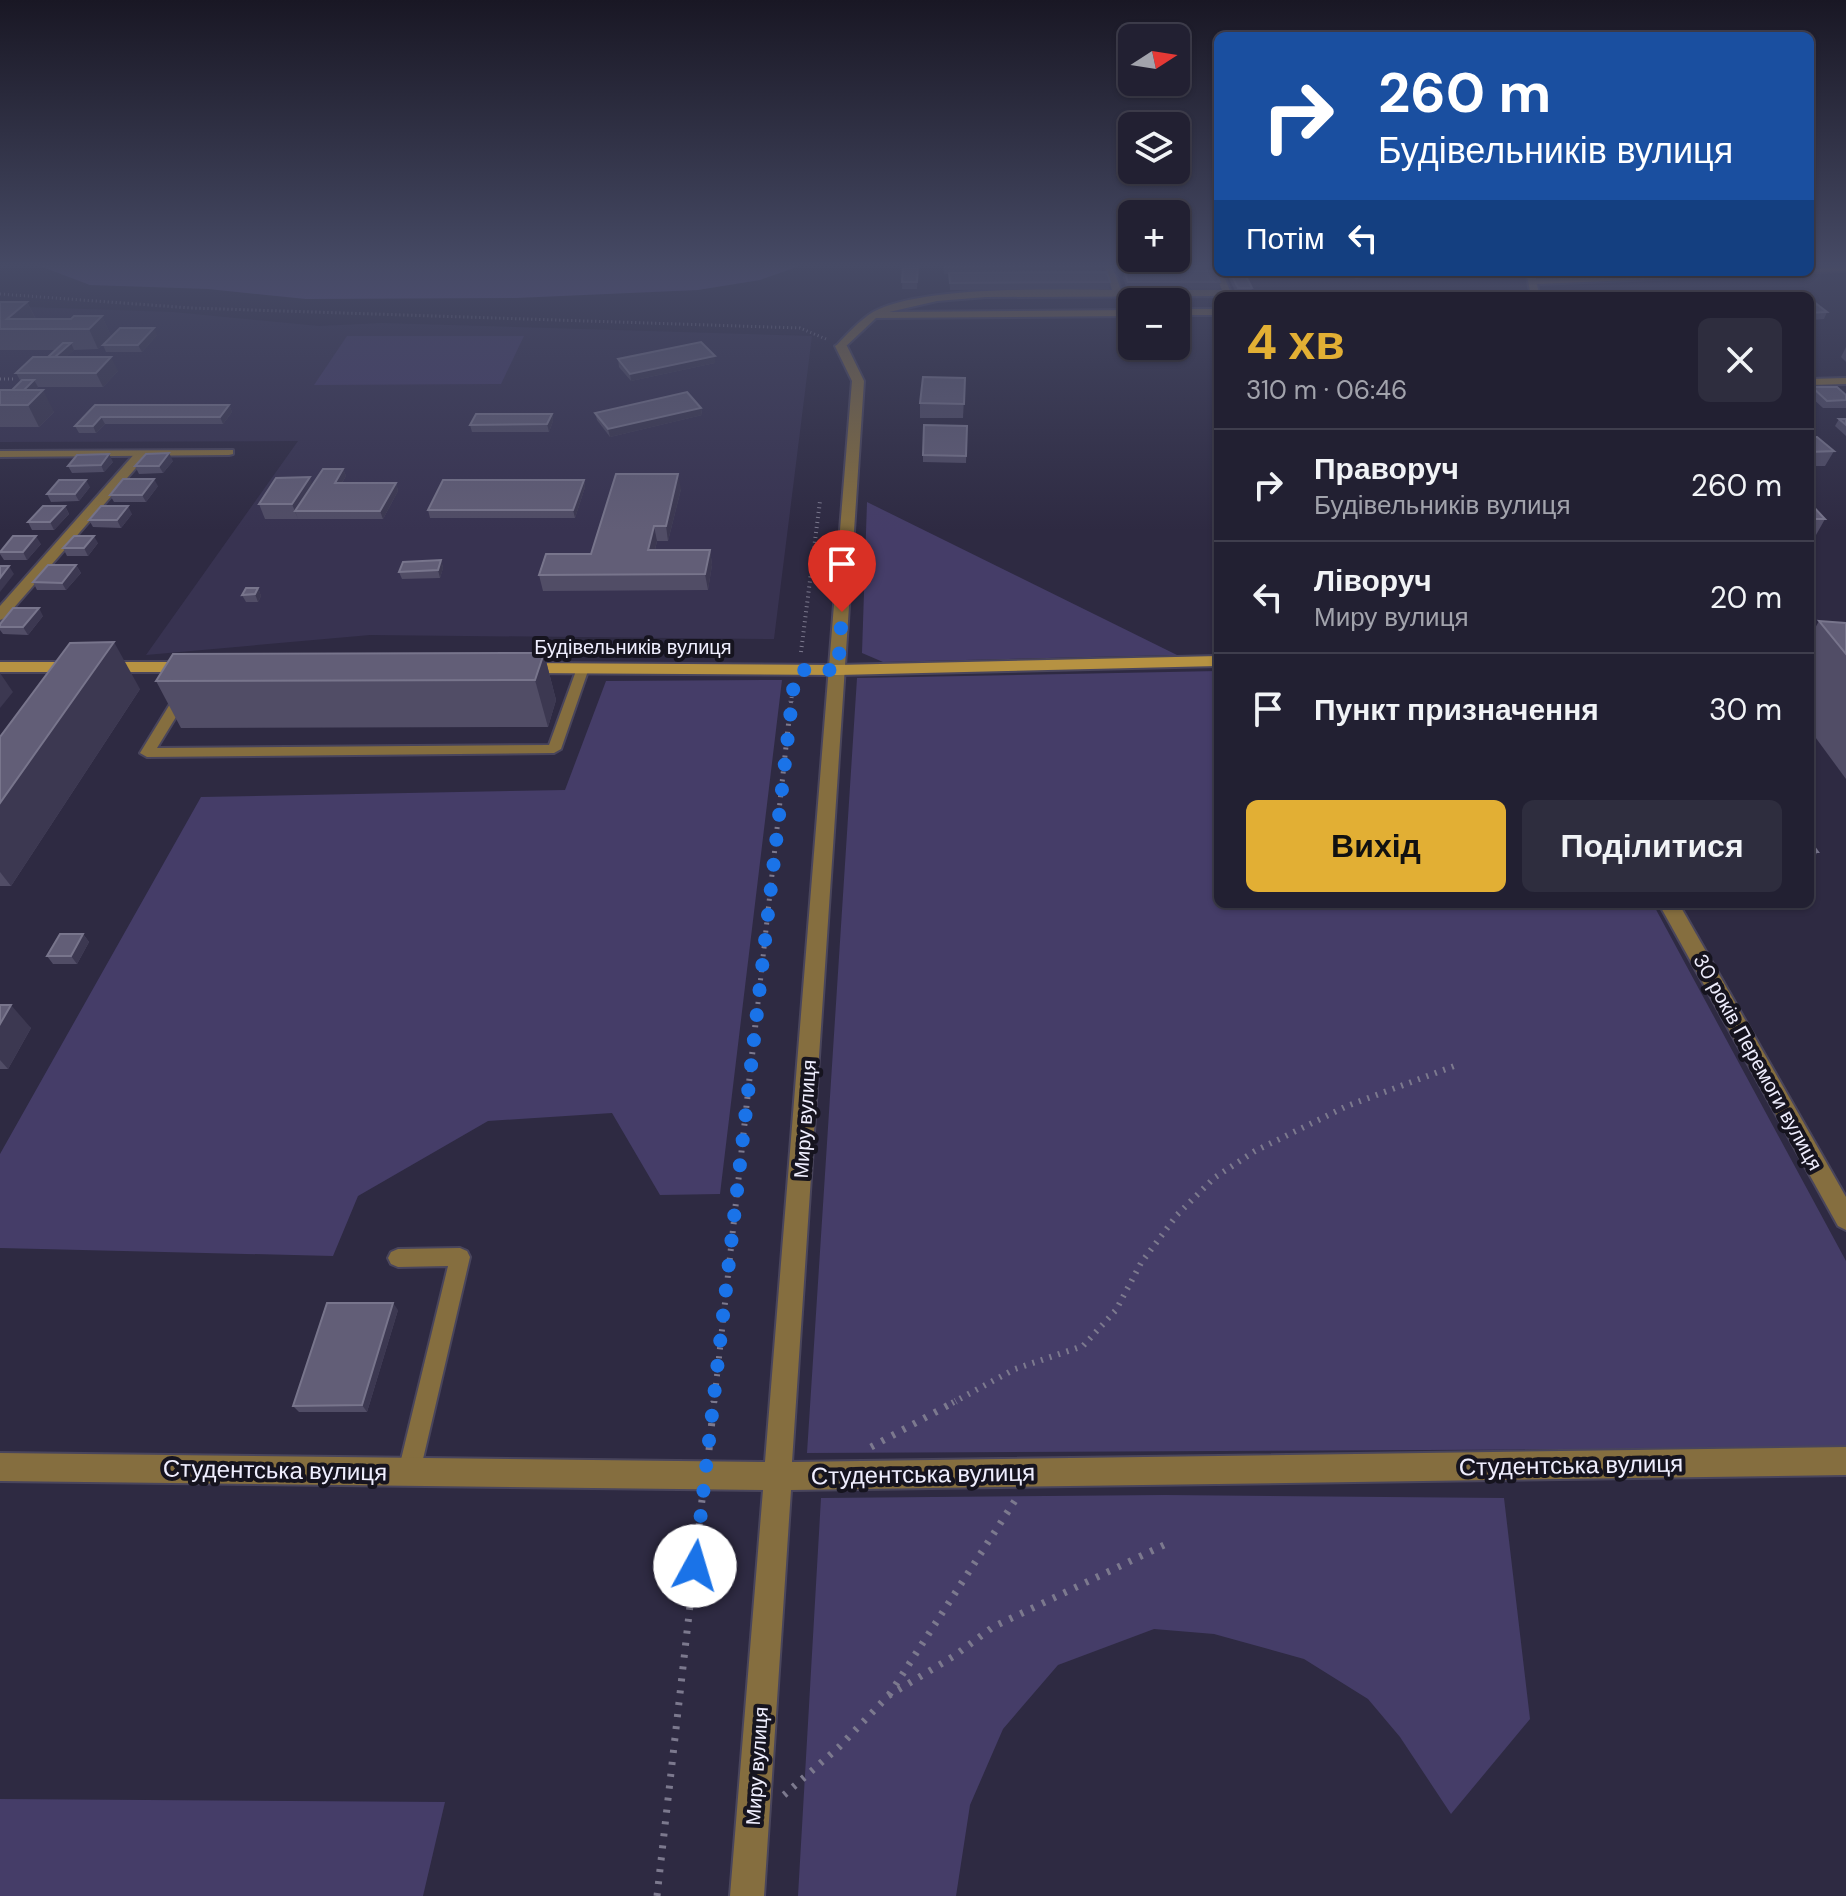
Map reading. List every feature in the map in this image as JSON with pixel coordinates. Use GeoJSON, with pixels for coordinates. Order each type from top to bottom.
{"type":"FeatureCollection","features":[{"type":"Feature","properties":{"kind":"street","name":"Миру вулиця"},"geometry":{"type":"LineString","coordinates":[[747,1896],[858,381],[845,353]]}},
{"type":"Feature","properties":{"kind":"street"},"geometry":{"type":"LineString","coordinates":[[0,615],[142,454]]}},
{"type":"Feature","properties":{"kind":"street","name":"Будівельників вулиця"},"geometry":{"type":"LineString","coordinates":[[503,668],[838,670],[1214,661]]}},
{"type":"Feature","properties":{"kind":"street"},"geometry":{"type":"LineString","coordinates":[[0,667],[60,673],[207,667]]}},
{"type":"Feature","properties":{"kind":"street","name":"30 років Перемоги вулиця"},"geometry":{"type":"LineString","coordinates":[[1671,908],[1846,1219]]}},
{"type":"Feature","properties":{"kind":"street","name":"Студентська вулиця"},"geometry":{"type":"LineString","coordinates":[[0,1467],[778,1476],[1846,1461]]}},
{"type":"Feature","properties":{"kind":"lane"},"geometry":{"type":"LineString","coordinates":[[1814,382],[1846,381]]}},
{"type":"Feature","properties":{"kind":"lane"},"geometry":{"type":"LineString","coordinates":[[0,454],[229,452]]}},
{"type":"Feature","properties":{"kind":"lane"},"geometry":{"type":"LineString","coordinates":[[207,667],[147,753],[554,749],[583,668]]}},
{"type":"Feature","properties":{"kind":"lane"},"geometry":{"type":"LineString","coordinates":[[398,1258],[460,1257],[409,1472]]}},
{"type":"Feature","properties":{"kind":"path"},"geometry":{"type":"LineString","coordinates":[[0,379],[13,379]]}},
{"type":"Feature","properties":{"kind":"path"},"geometry":{"type":"LineString","coordinates":[[657,1896],[794,682],[800,670],[820,501]]}},
{"type":"Feature","properties":{"kind":"path"},"geometry":{"type":"LineString","coordinates":[[868,1449],[1015,1369],[1083,1346],[1116,1310],[1141,1263],[1177,1215],[1214,1178],[1255,1151],[1347,1106],[1457,1065]]}},
{"type":"Feature","properties":{"kind":"path"},"geometry":{"type":"LineString","coordinates":[[753,1822],[839,1747],[888,1696],[1033,1472]]}},
{"type":"Feature","properties":{"kind":"path"},"geometry":{"type":"LineString","coordinates":[[888,1696],[954,1656],[993,1627],[1164,1545]]}},
{"type":"Feature","properties":{"kind":"shaded area"},"geometry":{"type":"Polygon","coordinates":[[[0,353],[810,353],[774,639],[370,635],[146,655],[298,441],[0,442],[0,353]]]}},
{"type":"Feature","properties":{"kind":"shaded area"},"geometry":{"type":"Polygon","coordinates":[[[335,353],[516,353],[501,384],[314,385],[335,353]]]}},
{"type":"Feature","properties":{"kind":"shaded area"},"geometry":{"type":"Polygon","coordinates":[[[867,502],[1177,655],[883,662],[862,653],[867,502]]]}},
{"type":"Feature","properties":{"kind":"shaded area"},"geometry":{"type":"Polygon","coordinates":[[[1214,671],[1214,908],[1655,908],[1846,1261],[1846,1448],[807,1453],[857,678],[1214,671]]]}},
{"type":"Feature","properties":{"kind":"shaded area"},"geometry":{"type":"Polygon","coordinates":[[[782,680],[720,1194],[660,1195],[612,1113],[488,1121],[358,1196],[333,1256],[0,1248],[0,1154],[201,797],[565,790],[606,681],[782,680]]]}},
{"type":"Feature","properties":{"kind":"shaded area"},"geometry":{"type":"Polygon","coordinates":[[[1165,1495],[1504,1498],[1530,1719],[1451,1814],[1400,1737],[1368,1699],[1304,1659],[1214,1634],[1154,1629],[1058,1665],[1003,1729],[970,1805],[956,1896],[798,1896],[821,1498],[1165,1495]]]}},
{"type":"Feature","properties":{"kind":"shaded area"},"geometry":{"type":"Polygon","coordinates":[[[0,1799],[445,1802],[423,1896],[0,1896],[0,1799]]]}},
{"type":"Feature","properties":{"kind":"building"},"geometry":{"type":"Polygon","coordinates":[[[645,353],[712,353],[715,356],[630,374],[618,359],[645,353]]]}},
{"type":"Feature","properties":{"kind":"building"},"geometry":{"type":"Polygon","coordinates":[[[33,357],[111,357],[96,373],[16,373],[33,357]]]}},
{"type":"Feature","properties":{"kind":"building"},"geometry":{"type":"Polygon","coordinates":[[[923,377],[965,378],[964,404],[920,403],[923,377]]]}},
{"type":"Feature","properties":{"kind":"building"},"geometry":{"type":"Polygon","coordinates":[[[22,380],[34,380],[24,390],[12,390],[22,380]]]}},
{"type":"Feature","properties":{"kind":"building"},"geometry":{"type":"Polygon","coordinates":[[[1814,387],[1837,387],[1846,395],[1846,400],[1827,401],[1814,387]]]}},
{"type":"Feature","properties":{"kind":"building"},"geometry":{"type":"Polygon","coordinates":[[[0,390],[43,390],[28,405],[0,405],[0,390]]]}},
{"type":"Feature","properties":{"kind":"building"},"geometry":{"type":"Polygon","coordinates":[[[687,392],[701,408],[608,429],[595,413],[687,392]]]}},
{"type":"Feature","properties":{"kind":"building"},"geometry":{"type":"Polygon","coordinates":[[[95,405],[229,405],[220,417],[101,417],[93,426],[75,426],[95,405]]]}},
{"type":"Feature","properties":{"kind":"building"},"geometry":{"type":"Polygon","coordinates":[[[476,414],[552,414],[547,424],[470,425],[476,414]]]}},
{"type":"Feature","properties":{"kind":"building"},"geometry":{"type":"Polygon","coordinates":[[[924,425],[967,426],[966,456],[923,455],[924,425]]]}},
{"type":"Feature","properties":{"kind":"building"},"geometry":{"type":"Polygon","coordinates":[[[1814,437],[1817,437],[1834,451],[1814,452],[1814,437]]]}},
{"type":"Feature","properties":{"kind":"building"},"geometry":{"type":"Polygon","coordinates":[[[169,453],[159,466],[135,466],[146,454],[169,453]]]}},
{"type":"Feature","properties":{"kind":"building"},"geometry":{"type":"Polygon","coordinates":[[[109,454],[101,465],[68,466],[77,455],[109,454]]]}},
{"type":"Feature","properties":{"kind":"building"},"geometry":{"type":"Polygon","coordinates":[[[323,469],[343,469],[335,483],[396,483],[380,511],[295,511],[323,469]]]}},
{"type":"Feature","properties":{"kind":"building"},"geometry":{"type":"Polygon","coordinates":[[[616,474],[678,474],[666,526],[654,526],[648,550],[710,550],[705,574],[539,575],[546,554],[591,554],[616,474]]]}},
{"type":"Feature","properties":{"kind":"building"},"geometry":{"type":"Polygon","coordinates":[[[310,477],[292,504],[259,504],[276,478],[310,477]]]}},
{"type":"Feature","properties":{"kind":"building"},"geometry":{"type":"Polygon","coordinates":[[[123,479],[154,479],[142,495],[110,495],[123,479]]]}},
{"type":"Feature","properties":{"kind":"building"},"geometry":{"type":"Polygon","coordinates":[[[59,480],[86,480],[75,494],[47,494],[59,480]]]}},
{"type":"Feature","properties":{"kind":"building"},"geometry":{"type":"Polygon","coordinates":[[[443,480],[584,480],[573,510],[428,510],[443,480]]]}},
{"type":"Feature","properties":{"kind":"building"},"geometry":{"type":"Polygon","coordinates":[[[43,506],[65,506],[50,522],[28,522],[43,506]]]}},
{"type":"Feature","properties":{"kind":"building"},"geometry":{"type":"Polygon","coordinates":[[[101,506],[128,506],[117,520],[89,520],[101,506]]]}},
{"type":"Feature","properties":{"kind":"building"},"geometry":{"type":"Polygon","coordinates":[[[1814,507],[1825,519],[1814,519],[1814,507]]]}},
{"type":"Feature","properties":{"kind":"building"},"geometry":{"type":"Polygon","coordinates":[[[13,536],[36,536],[23,552],[0,552],[13,536]]]}},
{"type":"Feature","properties":{"kind":"building"},"geometry":{"type":"Polygon","coordinates":[[[74,536],[94,536],[84,548],[63,548],[74,536]]]}},
{"type":"Feature","properties":{"kind":"building"},"geometry":{"type":"Polygon","coordinates":[[[441,560],[438,570],[399,572],[403,562],[441,560]]]}},
{"type":"Feature","properties":{"kind":"building"},"geometry":{"type":"Polygon","coordinates":[[[48,565],[76,565],[62,583],[33,582],[48,565]]]}},
{"type":"Feature","properties":{"kind":"building"},"geometry":{"type":"Polygon","coordinates":[[[0,566],[9,566],[0,578],[0,566]]]}},
{"type":"Feature","properties":{"kind":"building"},"geometry":{"type":"Polygon","coordinates":[[[246,588],[258,588],[255,594],[242,595],[246,588]]]}},
{"type":"Feature","properties":{"kind":"building"},"geometry":{"type":"Polygon","coordinates":[[[13,608],[39,608],[23,627],[0,627],[13,608]]]}},
{"type":"Feature","properties":{"kind":"building"},"geometry":{"type":"Polygon","coordinates":[[[1819,621],[1846,623],[1846,654],[1819,621]]]}},
{"type":"Feature","properties":{"kind":"building"},"geometry":{"type":"Polygon","coordinates":[[[114,642],[0,803],[0,737],[70,643],[114,642]]]}},
{"type":"Feature","properties":{"kind":"building"},"geometry":{"type":"Polygon","coordinates":[[[544,653],[535,680],[156,681],[173,654],[544,653]]]}},
{"type":"Feature","properties":{"kind":"building"},"geometry":{"type":"Polygon","coordinates":[[[60,934],[83,934],[71,956],[47,956],[60,934]]]}},
{"type":"Feature","properties":{"kind":"building"},"geometry":{"type":"Polygon","coordinates":[[[0,1005],[11,1005],[0,1024],[0,1005]]]}},
{"type":"Feature","properties":{"kind":"building"},"geometry":{"type":"Polygon","coordinates":[[[327,1303],[393,1303],[362,1405],[293,1406],[327,1303]]]}},
{"type":"Feature","properties":{"kind":"route"},"geometry":{"type":"LineString","coordinates":[[695,1566],[794,682],[800,670],[838,670],[842,612]]}}]}
